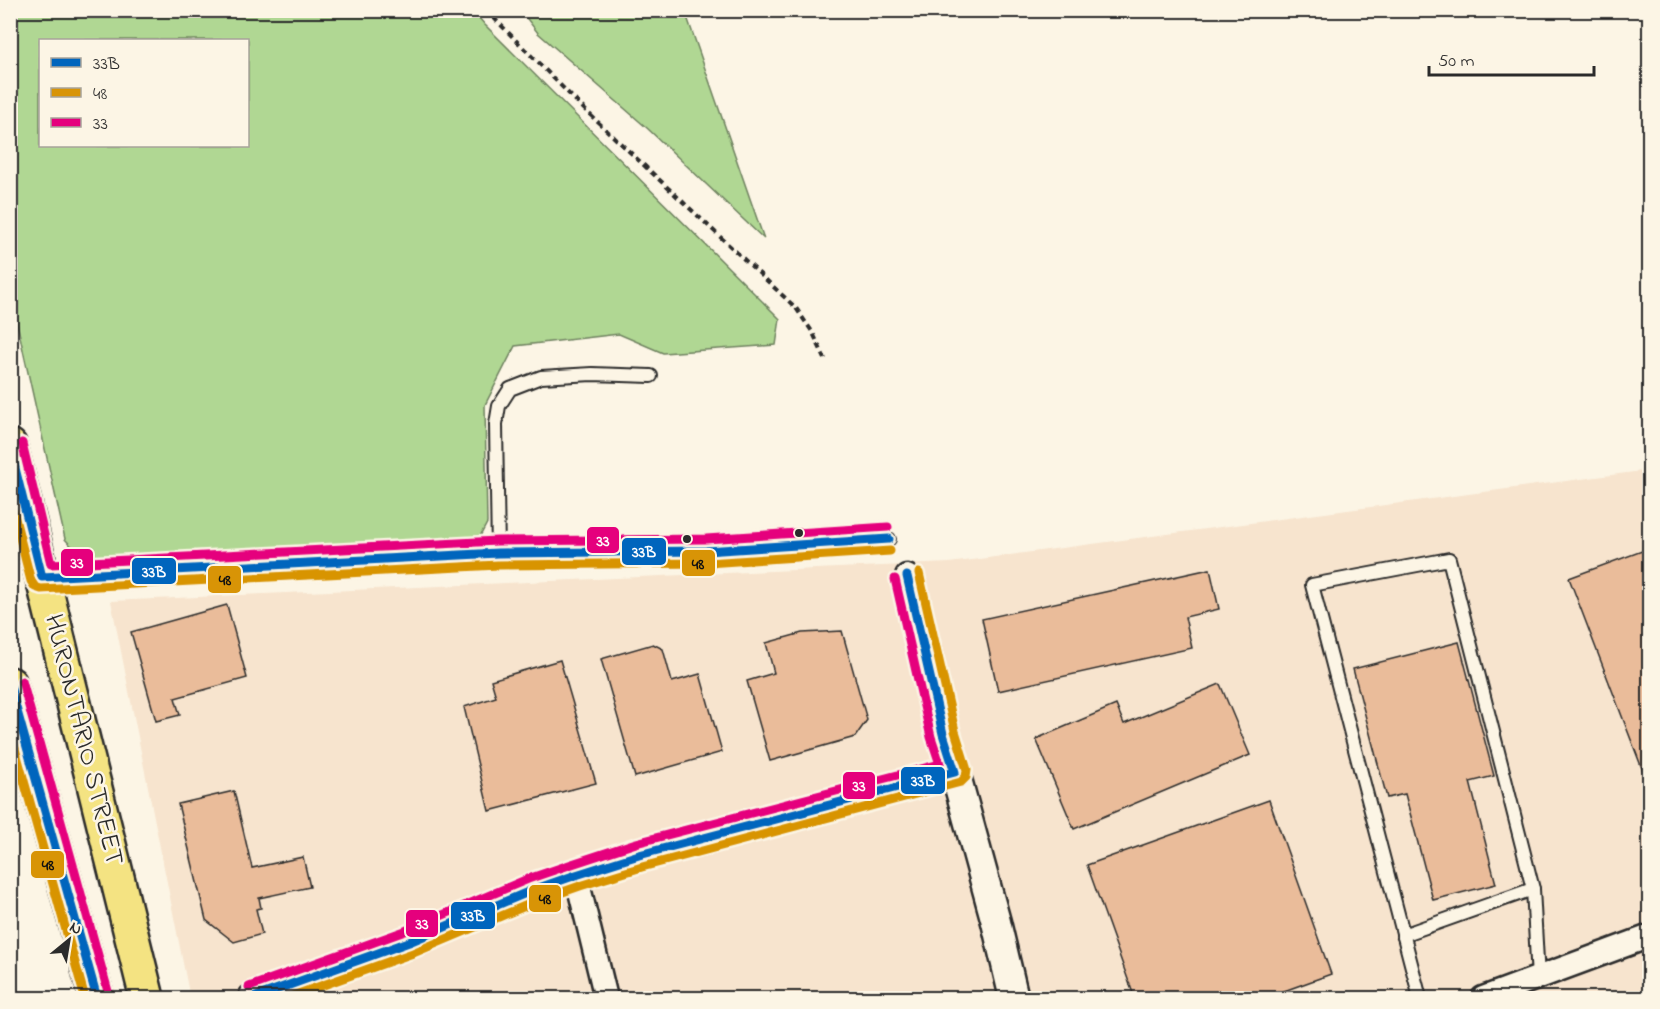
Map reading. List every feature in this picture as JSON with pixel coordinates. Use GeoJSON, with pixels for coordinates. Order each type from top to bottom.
{"type":"FeatureCollection","features":[{"type":"Feature","properties":{"kind":"main road","name":"HURONTARIO STREET"},"geometry":{"type":"LineString","coordinates":[[10,446],[147,999]]}},
{"type":"Feature","properties":{"kind":"main road","name":"HURONTARIO STREET"},"geometry":{"type":"LineString","coordinates":[[10,684],[97,999]]}},
{"type":"Feature","properties":{"kind":"street"},"geometry":{"type":"LineString","coordinates":[[907,576],[943,734],[996,922],[1014,999]]}},
{"type":"Feature","properties":{"kind":"street"},"geometry":{"type":"LineString","coordinates":[[253,999],[409,942],[533,890],[576,875],[639,855],[955,772]]}},
{"type":"Feature","properties":{"kind":"street"},"geometry":{"type":"LineString","coordinates":[[576,875],[606,999]]}},
{"type":"Feature","properties":{"kind":"street"},"geometry":{"type":"LineString","coordinates":[[1483,999],[1650,936]]}},
{"type":"Feature","properties":{"kind":"lane"},"geometry":{"type":"LineString","coordinates":[[498,553],[496,424],[499,406],[510,389],[541,377],[592,374],[651,376]]}},
{"type":"Feature","properties":{"kind":"lane"},"geometry":{"type":"LineString","coordinates":[[42,577],[498,553],[706,551],[889,539]]}},
{"type":"Feature","properties":{"kind":"lane"},"geometry":{"type":"LineString","coordinates":[[1420,999],[1311,585],[1449,559],[1533,889],[1538,979]]}},
{"type":"Feature","properties":{"kind":"lane"},"geometry":{"type":"LineString","coordinates":[[1403,935],[1533,889]]}},
{"type":"Feature","properties":{"kind":"path"},"geometry":{"type":"LineString","coordinates":[[486,10],[584,109],[796,308],[813,333],[825,359]]}},
{"type":"Feature","properties":{"kind":"shaded area"},"geometry":{"type":"Polygon","coordinates":[[[1649,470],[1649,998],[190,998],[111,601],[949,563],[1649,470]]]}},
{"type":"Feature","properties":{"kind":"green space"},"geometry":{"type":"Polygon","coordinates":[[[10,11],[473,11],[780,319],[776,345],[663,353],[619,334],[515,346],[485,405],[487,523],[478,540],[110,561],[84,555],[65,539],[11,296],[10,11]]]}},
{"type":"Feature","properties":{"kind":"green space"},"geometry":{"type":"Polygon","coordinates":[[[521,11],[685,11],[764,239],[647,128],[538,33],[521,11]]]}},
{"type":"Feature","properties":{"kind":"building"},"geometry":{"type":"Polygon","coordinates":[[[1650,548],[1650,784],[1648,784],[1569,578],[1650,548]]]}},
{"type":"Feature","properties":{"kind":"building"},"geometry":{"type":"Polygon","coordinates":[[[1210,569],[1219,609],[1185,617],[1192,648],[998,691],[982,619],[1210,569]]]}},
{"type":"Feature","properties":{"kind":"building"},"geometry":{"type":"Polygon","coordinates":[[[227,605],[247,678],[175,698],[180,715],[156,721],[131,632],[227,605]]]}},
{"type":"Feature","properties":{"kind":"building"},"geometry":{"type":"Polygon","coordinates":[[[842,631],[867,720],[855,737],[770,761],[747,681],[774,673],[766,643],[802,633],[842,631]]]}},
{"type":"Feature","properties":{"kind":"building"},"geometry":{"type":"Polygon","coordinates":[[[1459,642],[1494,776],[1470,782],[1496,884],[1433,900],[1405,794],[1387,798],[1353,669],[1459,642]]]}},
{"type":"Feature","properties":{"kind":"building"},"geometry":{"type":"Polygon","coordinates":[[[653,644],[663,649],[672,682],[700,674],[722,752],[635,777],[601,659],[653,644]]]}},
{"type":"Feature","properties":{"kind":"building"},"geometry":{"type":"Polygon","coordinates":[[[560,660],[596,783],[489,811],[464,707],[496,697],[491,680],[560,660]]]}},
{"type":"Feature","properties":{"kind":"building"},"geometry":{"type":"Polygon","coordinates":[[[1220,684],[1250,755],[1074,829],[1036,739],[1116,705],[1124,724],[1220,684]]]}},
{"type":"Feature","properties":{"kind":"building"},"geometry":{"type":"Polygon","coordinates":[[[234,791],[252,868],[303,857],[310,887],[259,898],[261,908],[256,909],[262,934],[234,942],[206,920],[178,804],[234,791]]]}},
{"type":"Feature","properties":{"kind":"building"},"geometry":{"type":"Polygon","coordinates":[[[1269,800],[1331,974],[1262,999],[1135,999],[1087,865],[1269,800]]]}},
{"type":"Feature","properties":{"kind":"transit line","name":"33"},"geometry":{"type":"LineString","coordinates":[[22,443],[51,564],[497,541],[706,539],[888,527]]}},
{"type":"Feature","properties":{"kind":"transit line","name":"33B"},"geometry":{"type":"LineString","coordinates":[[10,448],[42,577],[498,553],[706,551],[889,539]]}},
{"type":"Feature","properties":{"kind":"transit line","name":"48"},"geometry":{"type":"LineString","coordinates":[[10,499],[31,581],[35,587],[41,589],[498,565],[707,563],[890,551]]}},
{"type":"Feature","properties":{"kind":"transit line","name":"48"},"geometry":{"type":"LineString","coordinates":[[287,998],[413,953],[537,901],[580,886],[642,867],[961,782],[966,777],[967,770],[955,731],[919,573]]}},
{"type":"Feature","properties":{"kind":"transit line","name":"33B"},"geometry":{"type":"LineString","coordinates":[[253,998],[409,942],[533,890],[576,875],[639,855],[955,772],[943,734],[907,576]]}},
{"type":"Feature","properties":{"kind":"transit line","name":"33"},"geometry":{"type":"LineString","coordinates":[[249,987],[405,931],[528,879],[636,843],[940,764],[931,737],[895,579]]}},
{"type":"Feature","properties":{"kind":"transit line","name":"33"},"geometry":{"type":"LineString","coordinates":[[22,681],[109,995]]}},
{"type":"Feature","properties":{"kind":"transit line","name":"33B"},"geometry":{"type":"LineString","coordinates":[[10,686],[97,998]]}},
{"type":"Feature","properties":{"kind":"transit line","name":"48"},"geometry":{"type":"LineString","coordinates":[[10,731],[85,998]]}}]}
